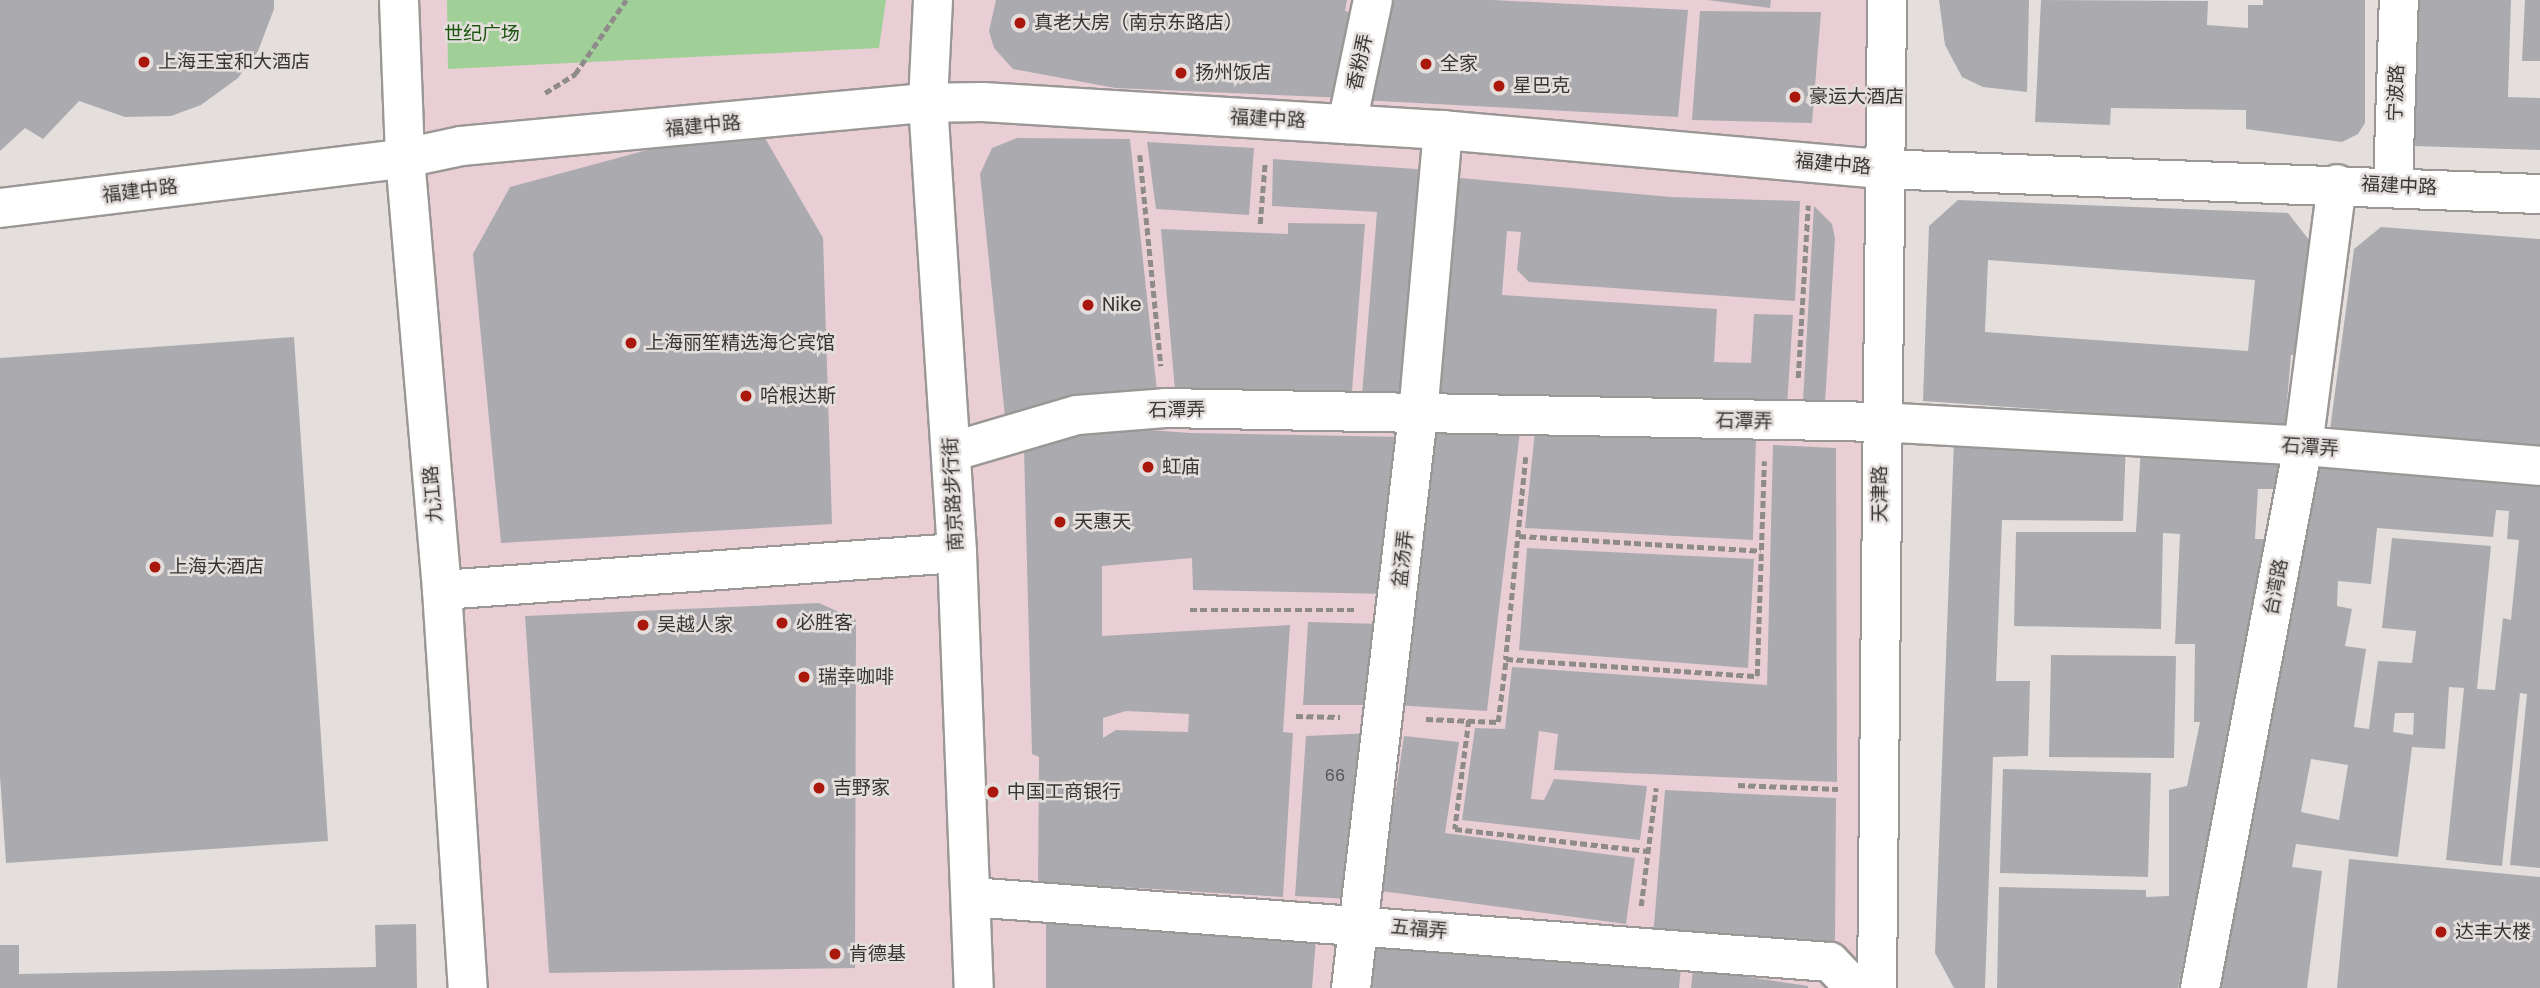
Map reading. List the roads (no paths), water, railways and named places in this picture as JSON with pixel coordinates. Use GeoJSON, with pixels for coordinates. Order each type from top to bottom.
{"type":"FeatureCollection","features":[{"type":"Feature","properties":{"kind":"street","name":"九江路"},"geometry":{"type":"LineString","coordinates":[[399,0],[405,158],[442,590],[468,988]]}},
{"type":"Feature","properties":{"kind":"street","name":"南京路步行街"},"geometry":{"type":"LineString","coordinates":[[933,0],[928,103],[957,553],[974,988]]}},
{"type":"Feature","properties":{"kind":"street","name":"香粉弄"},"geometry":{"type":"LineString","coordinates":[[1347,124],[1373,0]]}},
{"type":"Feature","properties":{"kind":"street","name":"天津路"},"geometry":{"type":"LineString","coordinates":[[1877,988],[1882,169],[1887,0]]}},
{"type":"Feature","properties":{"kind":"street","name":"宁波路"},"geometry":{"type":"LineString","coordinates":[[2393,186],[2399,0]]}},
{"type":"Feature","properties":{"kind":"street","name":"福建中路"},"geometry":{"type":"LineString","coordinates":[[0,208],[405,158],[461,146],[928,103],[1443,130],[1882,169],[2393,186],[2540,194]]}},
{"type":"Feature","properties":{"kind":"street","name":"盆汤弄"},"geometry":{"type":"LineString","coordinates":[[1351,988],[1418,415],[1443,130]]}},
{"type":"Feature","properties":{"kind":"street","name":"台湾路"},"geometry":{"type":"LineString","coordinates":[[2200,988],[2303,446],[2337,184]]}},
{"type":"Feature","properties":{"kind":"street","name":"石潭弄"},"geometry":{"type":"LineString","coordinates":[[951,452],[1077,415],[1165,408],[1529,418],[1880,422],[2303,446],[2540,466]]}},
{"type":"Feature","properties":{"kind":"street"},"geometry":{"type":"LineString","coordinates":[[442,590],[957,553]]}},
{"type":"Feature","properties":{"kind":"street","name":"五福弄"},"geometry":{"type":"LineString","coordinates":[[971,897],[1358,923],[1830,962],[1855,988]]}},
{"type":"Feature","properties":{"kind":"place","name":"真老大房（南京东路店）"},"geometry":{"type":"Point","coordinates":[1020,23]}},
{"type":"Feature","properties":{"kind":"place","name":"上海王宝和大酒店"},"geometry":{"type":"Point","coordinates":[144,62]}},
{"type":"Feature","properties":{"kind":"place","name":"全家"},"geometry":{"type":"Point","coordinates":[1426,64]}},
{"type":"Feature","properties":{"kind":"place","name":"扬州饭店"},"geometry":{"type":"Point","coordinates":[1181,73]}},
{"type":"Feature","properties":{"kind":"place","name":"星巴克"},"geometry":{"type":"Point","coordinates":[1499,86]}},
{"type":"Feature","properties":{"kind":"place","name":"豪运大酒店"},"geometry":{"type":"Point","coordinates":[1795,97]}},
{"type":"Feature","properties":{"kind":"place","name":"Nike"},"geometry":{"type":"Point","coordinates":[1088,305]}},
{"type":"Feature","properties":{"kind":"place","name":"上海丽笙精选海仑宾馆"},"geometry":{"type":"Point","coordinates":[631,343]}},
{"type":"Feature","properties":{"kind":"place","name":"哈根达斯"},"geometry":{"type":"Point","coordinates":[746,396]}},
{"type":"Feature","properties":{"kind":"place","name":"虹庙"},"geometry":{"type":"Point","coordinates":[1148,467]}},
{"type":"Feature","properties":{"kind":"place","name":"天惠天"},"geometry":{"type":"Point","coordinates":[1060,522]}},
{"type":"Feature","properties":{"kind":"place","name":"上海大酒店"},"geometry":{"type":"Point","coordinates":[155,567]}},
{"type":"Feature","properties":{"kind":"place","name":"必胜客"},"geometry":{"type":"Point","coordinates":[782,623]}},
{"type":"Feature","properties":{"kind":"place","name":"吴越人家"},"geometry":{"type":"Point","coordinates":[643,625]}},
{"type":"Feature","properties":{"kind":"place","name":"瑞幸咖啡"},"geometry":{"type":"Point","coordinates":[804,677]}},
{"type":"Feature","properties":{"kind":"place","name":"吉野家"},"geometry":{"type":"Point","coordinates":[819,788]}},
{"type":"Feature","properties":{"kind":"place","name":"中国工商银行"},"geometry":{"type":"Point","coordinates":[993,792]}},
{"type":"Feature","properties":{"kind":"place","name":"达丰大楼"},"geometry":{"type":"Point","coordinates":[2441,932]}},
{"type":"Feature","properties":{"kind":"place","name":"肯德基"},"geometry":{"type":"Point","coordinates":[835,954]}},
{"type":"Feature","properties":{"kind":"park label","name":"世纪广场"},"geometry":{"type":"Point","coordinates":[482,34]}}]}
